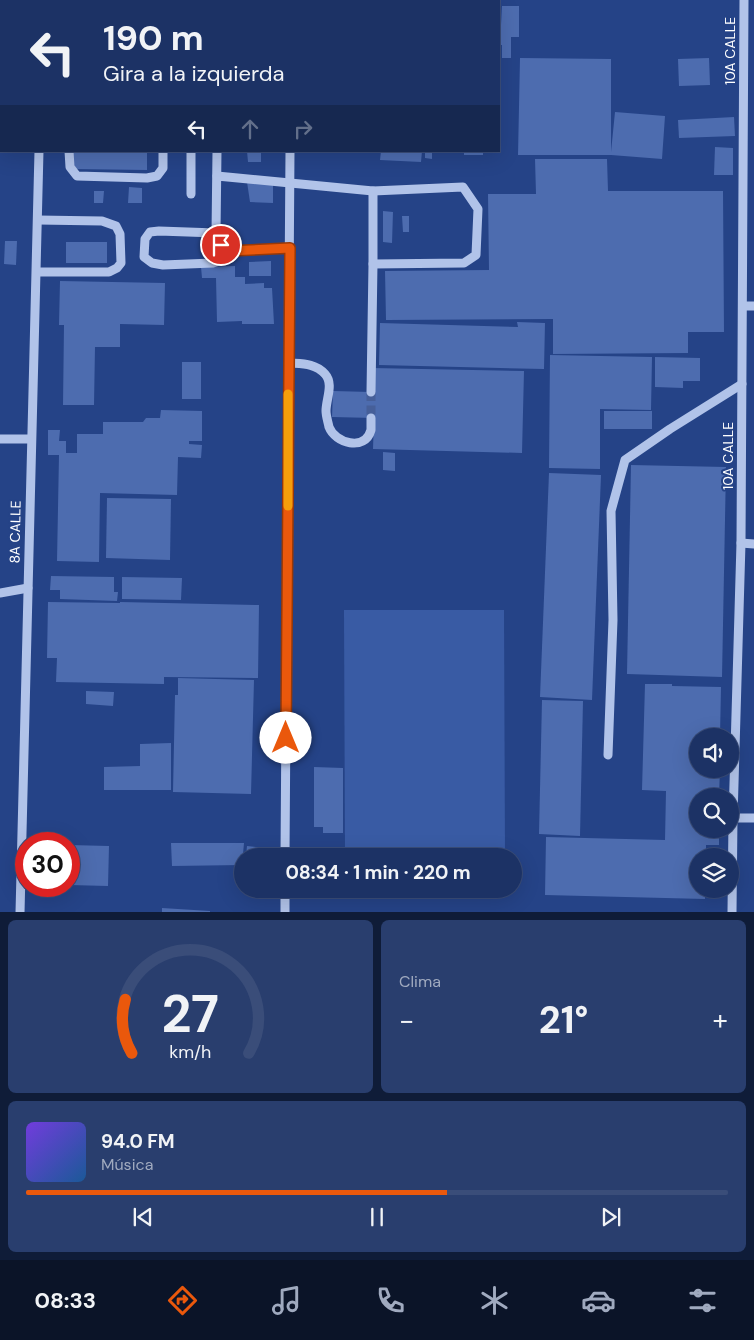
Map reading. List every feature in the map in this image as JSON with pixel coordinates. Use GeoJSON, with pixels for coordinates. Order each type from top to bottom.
{"type":"FeatureCollection","features":[{"type":"Feature","properties":{"kind":"street"},"geometry":{"type":"LineString","coordinates":[[387,0],[420,0]]}},
{"type":"Feature","properties":{"kind":"street","name":"10A CALLE"},"geometry":{"type":"LineString","coordinates":[[734,788],[742,543],[744,0]]}},
{"type":"Feature","properties":{"kind":"street"},"geometry":{"type":"LineString","coordinates":[[744,31],[754,31]]}},
{"type":"Feature","properties":{"kind":"street","name":"8A CALLE"},"geometry":{"type":"LineString","coordinates":[[20,912],[39,152]]}},
{"type":"Feature","properties":{"kind":"street"},"geometry":{"type":"LineString","coordinates":[[69,152],[70,166],[77,176],[147,178],[157,176],[163,168],[163,152]]}},
{"type":"Feature","properties":{"kind":"street"},"geometry":{"type":"LineString","coordinates":[[190,152],[191,194]]}},
{"type":"Feature","properties":{"kind":"street"},"geometry":{"type":"LineString","coordinates":[[217,152],[216,233],[221,245],[228,251]]}},
{"type":"Feature","properties":{"kind":"street"},"geometry":{"type":"LineString","coordinates":[[285,848],[290,152]]}},
{"type":"Feature","properties":{"kind":"street"},"geometry":{"type":"LineString","coordinates":[[217,176],[373,191],[464,187],[478,209],[476,255],[464,263],[373,264]]}},
{"type":"Feature","properties":{"kind":"street"},"geometry":{"type":"LineString","coordinates":[[370,392],[373,191]]}},
{"type":"Feature","properties":{"kind":"street"},"geometry":{"type":"LineString","coordinates":[[37,272],[109,272],[122,263],[120,234],[116,226],[102,221],[38,220]]}},
{"type":"Feature","properties":{"kind":"street"},"geometry":{"type":"LineString","coordinates":[[216,233],[150,232],[145,239],[144,257],[152,264],[163,265],[213,263],[228,251],[290,248]]}},
{"type":"Feature","properties":{"kind":"street"},"geometry":{"type":"LineString","coordinates":[[743,306],[754,306]]}},
{"type":"Feature","properties":{"kind":"street"},"geometry":{"type":"LineString","coordinates":[[289,363],[314,365],[326,374],[329,382],[326,412],[330,428],[336,438],[346,442],[357,443],[367,437],[371,430],[371,418]]}},
{"type":"Feature","properties":{"kind":"street"},"geometry":{"type":"LineString","coordinates":[[608,755],[613,620],[611,512],[625,460],[742,384]]}},
{"type":"Feature","properties":{"kind":"street"},"geometry":{"type":"LineString","coordinates":[[0,439],[31,439]]}},
{"type":"Feature","properties":{"kind":"street"},"geometry":{"type":"LineString","coordinates":[[742,543],[754,544]]}},
{"type":"Feature","properties":{"kind":"street"},"geometry":{"type":"LineString","coordinates":[[0,593],[28,588]]}},
{"type":"Feature","properties":{"kind":"street"},"geometry":{"type":"LineString","coordinates":[[739,818],[754,818]]}},
{"type":"Feature","properties":{"kind":"street","name":"10A CALLE"},"geometry":{"type":"LineString","coordinates":[[732,912],[733,838]]}},
{"type":"Feature","properties":{"kind":"street"},"geometry":{"type":"LineString","coordinates":[[284,912],[285,898]]}},
{"type":"Feature","properties":{"kind":"shaded area"},"geometry":{"type":"Polygon","coordinates":[[[344,610],[504,610],[505,848],[345,848],[344,610]]]}},
{"type":"Feature","properties":{"kind":"building"},"geometry":{"type":"Polygon","coordinates":[[[500,5],[501,25],[502,6],[519,6],[519,37],[511,37],[511,58],[502,58],[502,45],[500,45],[500,5]]]}},
{"type":"Feature","properties":{"kind":"building"},"geometry":{"type":"Polygon","coordinates":[[[520,58],[611,59],[611,152],[615,112],[665,116],[662,159],[611,155],[518,155],[520,58]]]}},
{"type":"Feature","properties":{"kind":"building"},"geometry":{"type":"Polygon","coordinates":[[[709,58],[710,85],[679,86],[678,59],[709,58]]]}},
{"type":"Feature","properties":{"kind":"building"},"geometry":{"type":"Polygon","coordinates":[[[734,117],[735,136],[679,138],[678,120],[734,117]]]}},
{"type":"Feature","properties":{"kind":"building"},"geometry":{"type":"Polygon","coordinates":[[[715,147],[733,148],[733,175],[714,175],[715,147]]]}},
{"type":"Feature","properties":{"kind":"building"},"geometry":{"type":"Polygon","coordinates":[[[73,152],[147,152],[147,170],[73,169],[73,152]]]}},
{"type":"Feature","properties":{"kind":"building"},"geometry":{"type":"Polygon","coordinates":[[[247,152],[261,152],[261,162],[248,162],[247,152]]]}},
{"type":"Feature","properties":{"kind":"building"},"geometry":{"type":"Polygon","coordinates":[[[381,152],[422,152],[421,162],[380,160],[381,152]]]}},
{"type":"Feature","properties":{"kind":"building"},"geometry":{"type":"Polygon","coordinates":[[[425,152],[432,152],[432,159],[425,158],[425,152]]]}},
{"type":"Feature","properties":{"kind":"building"},"geometry":{"type":"Polygon","coordinates":[[[464,152],[483,152],[483,155],[464,155],[464,152]]]}},
{"type":"Feature","properties":{"kind":"building"},"geometry":{"type":"Polygon","coordinates":[[[535,159],[607,159],[608,191],[723,191],[724,332],[688,332],[688,353],[553,354],[553,319],[386,320],[385,271],[489,270],[488,194],[536,194],[535,159]]]}},
{"type":"Feature","properties":{"kind":"building"},"geometry":{"type":"Polygon","coordinates":[[[247,182],[273,183],[273,203],[250,202],[247,182]]]}},
{"type":"Feature","properties":{"kind":"building"},"geometry":{"type":"Polygon","coordinates":[[[129,187],[142,188],[142,203],[128,203],[129,187]]]}},
{"type":"Feature","properties":{"kind":"building"},"geometry":{"type":"Polygon","coordinates":[[[94,191],[104,191],[103,203],[94,203],[94,191]]]}},
{"type":"Feature","properties":{"kind":"building"},"geometry":{"type":"Polygon","coordinates":[[[383,211],[393,212],[392,243],[383,242],[383,211]]]}},
{"type":"Feature","properties":{"kind":"building"},"geometry":{"type":"Polygon","coordinates":[[[402,216],[409,216],[409,232],[403,232],[402,216]]]}},
{"type":"Feature","properties":{"kind":"building"},"geometry":{"type":"Polygon","coordinates":[[[5,241],[17,241],[16,265],[4,264],[5,241]]]}},
{"type":"Feature","properties":{"kind":"building"},"geometry":{"type":"Polygon","coordinates":[[[66,242],[107,242],[107,263],[66,263],[66,242]]]}},
{"type":"Feature","properties":{"kind":"building"},"geometry":{"type":"Polygon","coordinates":[[[271,261],[271,276],[249,276],[249,262],[271,261]]]}},
{"type":"Feature","properties":{"kind":"building"},"geometry":{"type":"Polygon","coordinates":[[[235,266],[235,277],[245,277],[245,284],[264,283],[264,288],[272,288],[274,324],[242,324],[242,321],[217,322],[216,278],[202,278],[201,267],[235,266]]]}},
{"type":"Feature","properties":{"kind":"building"},"geometry":{"type":"Polygon","coordinates":[[[60,281],[165,283],[164,325],[120,324],[120,347],[95,347],[94,405],[63,405],[64,325],[59,325],[60,281]]]}},
{"type":"Feature","properties":{"kind":"building"},"geometry":{"type":"Polygon","coordinates":[[[517,322],[545,323],[544,369],[379,365],[380,323],[518,327],[517,322]]]}},
{"type":"Feature","properties":{"kind":"building"},"geometry":{"type":"Polygon","coordinates":[[[550,355],[652,357],[651,410],[600,409],[600,469],[549,468],[550,355]]]}},
{"type":"Feature","properties":{"kind":"building"},"geometry":{"type":"Polygon","coordinates":[[[655,357],[700,358],[700,381],[683,381],[683,388],[655,387],[655,357]]]}},
{"type":"Feature","properties":{"kind":"building"},"geometry":{"type":"Polygon","coordinates":[[[182,362],[201,362],[201,399],[182,399],[182,362]]]}},
{"type":"Feature","properties":{"kind":"building"},"geometry":{"type":"Polygon","coordinates":[[[372,368],[524,371],[522,453],[373,449],[374,418],[332,417],[333,391],[371,392],[372,368]]]}},
{"type":"Feature","properties":{"kind":"building"},"geometry":{"type":"Polygon","coordinates":[[[161,410],[202,411],[202,441],[189,441],[189,444],[202,445],[201,458],[178,457],[177,495],[100,493],[99,562],[57,561],[59,455],[48,455],[48,430],[60,430],[59,441],[66,441],[66,453],[77,453],[77,434],[103,434],[103,422],[143,422],[146,418],[160,418],[161,410]]]}},
{"type":"Feature","properties":{"kind":"building"},"geometry":{"type":"Polygon","coordinates":[[[604,411],[652,411],[652,429],[604,429],[604,411]]]}},
{"type":"Feature","properties":{"kind":"building"},"geometry":{"type":"Polygon","coordinates":[[[383,452],[395,453],[395,471],[383,470],[383,452]]]}},
{"type":"Feature","properties":{"kind":"building"},"geometry":{"type":"Polygon","coordinates":[[[631,465],[726,467],[722,677],[627,674],[631,465]]]}},
{"type":"Feature","properties":{"kind":"building"},"geometry":{"type":"Polygon","coordinates":[[[549,473],[601,475],[592,700],[540,697],[549,473]]]}},
{"type":"Feature","properties":{"kind":"building"},"geometry":{"type":"Polygon","coordinates":[[[107,498],[171,499],[170,560],[106,558],[107,498]]]}},
{"type":"Feature","properties":{"kind":"building"},"geometry":{"type":"Polygon","coordinates":[[[51,576],[114,577],[114,592],[118,592],[117,601],[60,599],[60,590],[50,590],[51,576]]]}},
{"type":"Feature","properties":{"kind":"building"},"geometry":{"type":"Polygon","coordinates":[[[122,577],[182,578],[181,600],[122,599],[122,577]]]}},
{"type":"Feature","properties":{"kind":"building"},"geometry":{"type":"Polygon","coordinates":[[[48,602],[259,605],[258,678],[164,677],[164,684],[56,682],[57,658],[47,658],[48,602]]]}},
{"type":"Feature","properties":{"kind":"building"},"geometry":{"type":"Polygon","coordinates":[[[178,678],[254,680],[251,794],[173,792],[175,695],[178,695],[178,678]]]}},
{"type":"Feature","properties":{"kind":"building"},"geometry":{"type":"Polygon","coordinates":[[[645,684],[721,687],[720,728],[689,728],[689,778],[720,778],[719,788],[689,788],[689,838],[719,838],[719,845],[706,845],[706,848],[689,848],[689,898],[705,899],[545,895],[546,837],[665,840],[666,791],[642,790],[645,684]]]}},
{"type":"Feature","properties":{"kind":"building"},"geometry":{"type":"Polygon","coordinates":[[[86,691],[114,692],[113,706],[86,704],[86,691]]]}},
{"type":"Feature","properties":{"kind":"building"},"geometry":{"type":"Polygon","coordinates":[[[542,700],[583,701],[580,836],[539,834],[542,700]]]}},
{"type":"Feature","properties":{"kind":"building"},"geometry":{"type":"Polygon","coordinates":[[[171,743],[171,790],[104,790],[104,767],[140,766],[140,744],[171,743]]]}},
{"type":"Feature","properties":{"kind":"building"},"geometry":{"type":"Polygon","coordinates":[[[314,767],[343,768],[343,833],[323,833],[323,827],[314,827],[314,767]]]}},
{"type":"Feature","properties":{"kind":"building"},"geometry":{"type":"Polygon","coordinates":[[[171,843],[244,843],[244,848],[234,848],[234,865],[172,866],[171,843]]]}},
{"type":"Feature","properties":{"kind":"building"},"geometry":{"type":"Polygon","coordinates":[[[80,845],[109,846],[108,886],[80,885],[80,845]]]}},
{"type":"Feature","properties":{"kind":"building"},"geometry":{"type":"Polygon","coordinates":[[[247,846],[264,848],[247,848],[247,846]]]}},
{"type":"Feature","properties":{"kind":"building"},"geometry":{"type":"Polygon","coordinates":[[[162,908],[210,911],[210,912],[162,912],[162,908]]]}},
{"type":"Feature","properties":{"kind":"tunnel"},"geometry":{"type":"LineString","coordinates":[[371,392],[371,418]]}},
{"type":"Feature","properties":{"kind":"slow traffic"},"geometry":{"type":"LineString","coordinates":[[288,394],[288,506]]}},
{"type":"Feature","properties":{"kind":"route"},"geometry":{"type":"LineString","coordinates":[[221,245],[228,251],[290,248],[286,738]]}}]}
